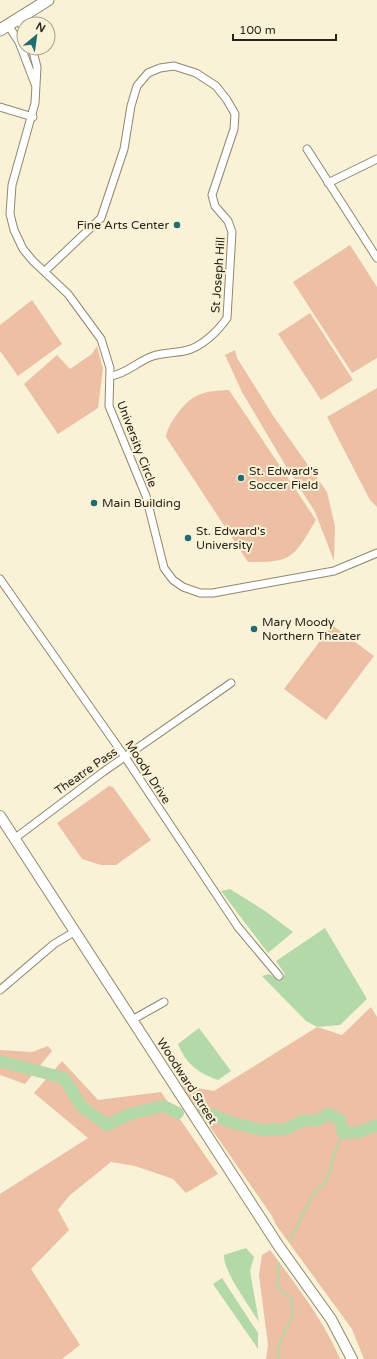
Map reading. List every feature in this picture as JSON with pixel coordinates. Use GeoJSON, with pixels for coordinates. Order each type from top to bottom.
{"type":"FeatureCollection","features":[{"type":"Feature","properties":{"kind":"main road"},"geometry":{"type":"LineString","coordinates":[[21,16],[48,0]]}},
{"type":"Feature","properties":{"kind":"main road"},"geometry":{"type":"LineString","coordinates":[[4,28],[16,19]]}},
{"type":"Feature","properties":{"kind":"street","name":"University Circle"},"geometry":{"type":"LineString","coordinates":[[4,28],[19,42],[36,86]]}},
{"type":"Feature","properties":{"kind":"street","name":"University Circle"},"geometry":{"type":"LineString","coordinates":[[34,56],[37,67],[33,117],[12,185],[10,214],[14,230],[23,249],[33,261],[68,294],[101,339],[111,376],[109,406],[146,496],[164,568],[173,580],[183,587],[200,593],[212,593],[334,571],[377,553]]}},
{"type":"Feature","properties":{"kind":"street","name":"St Joseph Hill"},"geometry":{"type":"LineString","coordinates":[[45,271],[101,218],[124,149],[131,106],[137,86],[148,73],[174,66],[196,73],[216,86],[227,100],[235,114],[234,129],[212,195],[215,206],[228,221],[232,232],[227,318],[221,326],[198,346],[185,351],[153,356],[118,375],[111,376]]}},
{"type":"Feature","properties":{"kind":"street"},"geometry":{"type":"LineString","coordinates":[[0,106],[33,117]]}},
{"type":"Feature","properties":{"kind":"street"},"geometry":{"type":"LineString","coordinates":[[307,149],[377,258]]}},
{"type":"Feature","properties":{"kind":"street"},"geometry":{"type":"LineString","coordinates":[[328,183],[377,159]]}},
{"type":"Feature","properties":{"kind":"street","name":"Moody Drive"},"geometry":{"type":"LineString","coordinates":[[0,578],[125,757],[238,928],[279,976]]}},
{"type":"Feature","properties":{"kind":"street","name":"Theatre Pass"},"geometry":{"type":"LineString","coordinates":[[14,839],[62,801],[231,683]]}},
{"type":"Feature","properties":{"kind":"street","name":"Woodward Street"},"geometry":{"type":"LineString","coordinates":[[0,816],[278,1245],[331,1318],[352,1359]]}},
{"type":"Feature","properties":{"kind":"street"},"geometry":{"type":"LineString","coordinates":[[0,990],[54,944],[74,932]]}},
{"type":"Feature","properties":{"kind":"street"},"geometry":{"type":"LineString","coordinates":[[132,1020],[164,1002]]}},
{"type":"Feature","properties":{"kind":"shaded area"},"geometry":{"type":"Polygon","coordinates":[[[350,245],[377,287],[377,358],[352,373],[293,282],[350,245]]]}},
{"type":"Feature","properties":{"kind":"shaded area"},"geometry":{"type":"Polygon","coordinates":[[[32,300],[62,344],[18,376],[0,351],[0,325],[32,300]]]}},
{"type":"Feature","properties":{"kind":"shaded area"},"geometry":{"type":"Polygon","coordinates":[[[310,313],[353,380],[321,400],[278,334],[310,313]]]}},
{"type":"Feature","properties":{"kind":"shaded area"},"geometry":{"type":"Polygon","coordinates":[[[97,346],[103,369],[98,408],[58,434],[24,384],[57,355],[70,369],[92,354],[97,346]]]}},
{"type":"Feature","properties":{"kind":"shaded area"},"geometry":{"type":"Polygon","coordinates":[[[235,350],[237,358],[274,417],[327,492],[335,526],[334,561],[315,512],[242,392],[225,355],[235,350]]]}},
{"type":"Feature","properties":{"kind":"shaded area"},"geometry":{"type":"Polygon","coordinates":[[[377,388],[377,507],[370,500],[327,417],[377,388]]]}},
{"type":"Feature","properties":{"kind":"shaded area","name":"St. Edward's Soccer Field"},"geometry":{"type":"Polygon","coordinates":[[[229,390],[316,520],[303,542],[291,555],[284,559],[263,562],[248,562],[166,437],[168,429],[175,417],[186,403],[204,393],[229,390]]]}},
{"type":"Feature","properties":{"kind":"shaded area"},"geometry":{"type":"Polygon","coordinates":[[[332,625],[374,656],[326,720],[284,689],[332,625]]]}},
{"type":"Feature","properties":{"kind":"shaded area"},"geometry":{"type":"Polygon","coordinates":[[[109,786],[113,787],[151,840],[116,865],[101,865],[82,859],[57,823],[109,786]]]}},
{"type":"Feature","properties":{"kind":"shaded area"},"geometry":{"type":"Polygon","coordinates":[[[230,889],[265,911],[293,932],[268,953],[221,891],[230,889]]]}},
{"type":"Feature","properties":{"kind":"shaded area"},"geometry":{"type":"Polygon","coordinates":[[[325,928],[367,999],[340,1025],[317,1027],[306,1021],[262,976],[269,974],[279,980],[285,974],[276,961],[325,928]]]}},
{"type":"Feature","properties":{"kind":"shaded area"},"geometry":{"type":"Polygon","coordinates":[[[371,1007],[377,1017],[377,1359],[364,1359],[352,1329],[276,1225],[272,1216],[181,1085],[214,1091],[317,1027],[342,1035],[371,1007]]]}},
{"type":"Feature","properties":{"kind":"shaded area"},"geometry":{"type":"Polygon","coordinates":[[[199,1028],[231,1071],[218,1080],[205,1075],[194,1067],[185,1057],[178,1044],[199,1028]]]}},
{"type":"Feature","properties":{"kind":"shaded area"},"geometry":{"type":"Polygon","coordinates":[[[48,1046],[52,1051],[25,1084],[0,1075],[0,1050],[32,1052],[48,1046]]]}},
{"type":"Feature","properties":{"kind":"shaded area"},"geometry":{"type":"Polygon","coordinates":[[[62,1061],[98,1100],[161,1092],[218,1174],[186,1193],[173,1179],[135,1166],[111,1162],[69,1196],[58,1210],[69,1230],[31,1269],[80,1345],[62,1359],[0,1359],[0,1194],[88,1138],[34,1093],[62,1061]]]}},
{"type":"Feature","properties":{"kind":"shaded area"},"geometry":{"type":"Polygon","coordinates":[[[246,1248],[254,1257],[250,1271],[259,1322],[232,1279],[225,1262],[224,1255],[246,1248]]]}},
{"type":"Feature","properties":{"kind":"shaded area"},"geometry":{"type":"Polygon","coordinates":[[[270,1250],[299,1289],[326,1330],[340,1359],[266,1359],[268,1345],[259,1275],[262,1255],[270,1250]]]}},
{"type":"Feature","properties":{"kind":"shaded area"},"geometry":{"type":"Polygon","coordinates":[[[222,1278],[258,1333],[258,1349],[213,1284],[222,1278]]]}},
{"type":"Feature","properties":{"kind":"waterway"},"geometry":{"type":"LineString","coordinates":[[0,1061],[64,1078],[82,1107],[107,1125],[130,1114],[164,1106],[178,1113]]}},
{"type":"Feature","properties":{"kind":"waterway"},"geometry":{"type":"LineString","coordinates":[[203,1111],[233,1123],[262,1130],[286,1129],[301,1121],[318,1120],[329,1114],[340,1120],[343,1133],[359,1132],[377,1125]]}},
{"type":"Feature","properties":{"kind":"waterway"},"geometry":{"type":"LineString","coordinates":[[290,1240],[313,1194],[327,1180],[335,1151],[343,1133]]}},
{"type":"Feature","properties":{"kind":"waterway"},"geometry":{"type":"LineString","coordinates":[[278,1359],[279,1344],[292,1317],[292,1299],[277,1287],[279,1263]]}},
{"type":"Feature","properties":{"kind":"place","name":"Fine Arts Center"},"geometry":{"type":"Point","coordinates":[177,225]}},
{"type":"Feature","properties":{"kind":"place","name":"St. Edward's Soccer Field"},"geometry":{"type":"Point","coordinates":[241,478]}},
{"type":"Feature","properties":{"kind":"place","name":"Main Building"},"geometry":{"type":"Point","coordinates":[94,503]}},
{"type":"Feature","properties":{"kind":"place","name":"St. Edward's University"},"geometry":{"type":"Point","coordinates":[188,538]}},
{"type":"Feature","properties":{"kind":"place","name":"Mary Moody Northern Theater"},"geometry":{"type":"Point","coordinates":[254,629]}}]}
